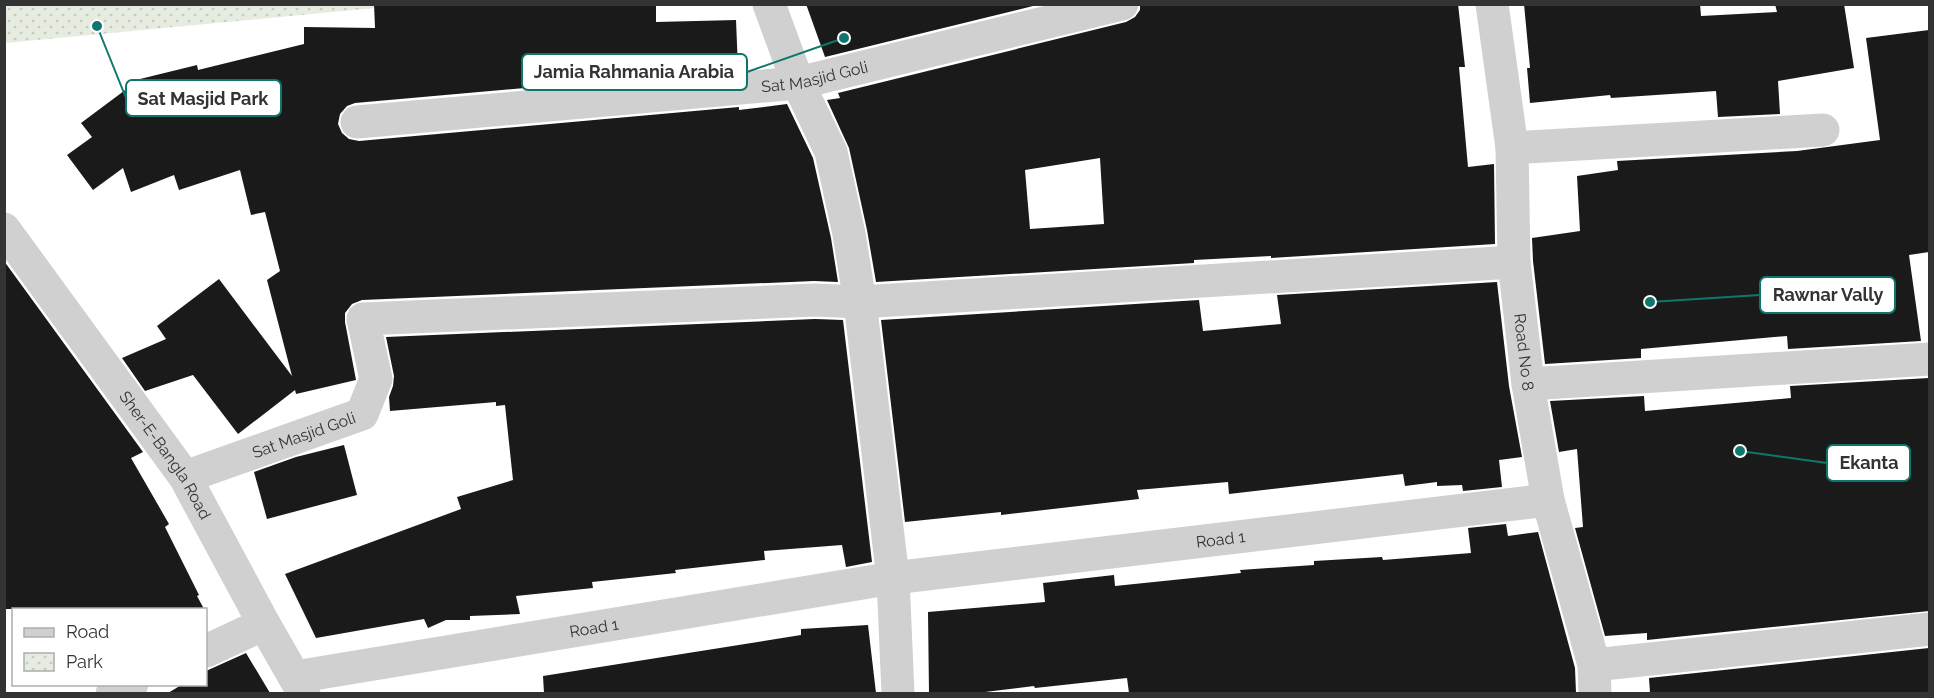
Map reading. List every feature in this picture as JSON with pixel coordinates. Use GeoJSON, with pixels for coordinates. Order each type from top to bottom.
{"type":"FeatureCollection","features":[{"type":"Feature","properties":{"kind":"street"},"geometry":{"type":"LineString","coordinates":[[769,4],[798,83],[831,152],[849,234],[860,302],[893,578],[898,693]]}},
{"type":"Feature","properties":{"kind":"street","name":"Sat Masjid Goli"},"geometry":{"type":"LineString","coordinates":[[357,122],[798,83],[1122,4]]}},
{"type":"Feature","properties":{"kind":"street","name":"Road No 8"},"geometry":{"type":"LineString","coordinates":[[1492,4],[1512,148],[1514,262],[1528,384],[1548,500],[1594,679]]}},
{"type":"Feature","properties":{"kind":"street"},"geometry":{"type":"LineString","coordinates":[[1512,148],[1822,130]]}},
{"type":"Feature","properties":{"kind":"street","name":"Sher-E-Bangla Road"},"geometry":{"type":"LineString","coordinates":[[4,229],[185,477],[264,624],[300,685]]}},
{"type":"Feature","properties":{"kind":"street"},"geometry":{"type":"LineString","coordinates":[[860,302],[1514,262]]}},
{"type":"Feature","properties":{"kind":"street","name":"Sat Masjid Goli"},"geometry":{"type":"LineString","coordinates":[[185,477],[363,414],[376,379],[363,319],[815,300],[860,302]]}},
{"type":"Feature","properties":{"kind":"street"},"geometry":{"type":"LineString","coordinates":[[1528,384],[1929,359]]}},
{"type":"Feature","properties":{"kind":"street","name":"Road 1"},"geometry":{"type":"LineString","coordinates":[[300,685],[893,578],[1548,500]]}},
{"type":"Feature","properties":{"kind":"street"},"geometry":{"type":"LineString","coordinates":[[207,651],[264,624]]}},
{"type":"Feature","properties":{"kind":"street"},"geometry":{"type":"LineString","coordinates":[[1594,679],[1929,629]]}},
{"type":"Feature","properties":{"kind":"street"},"geometry":{"type":"LineString","coordinates":[[112,693],[128,686]]}},
{"type":"Feature","properties":{"kind":"green space"},"geometry":{"type":"Polygon","coordinates":[[[5,4],[374,4],[374,8],[5,43],[5,4]]]}},
{"type":"Feature","properties":{"kind":"building"},"geometry":{"type":"Polygon","coordinates":[[[374,4],[656,4],[656,22],[736,20],[738,69],[355,103],[347,106],[340,114],[338,124],[342,133],[349,139],[359,141],[739,107],[739,110],[787,104],[813,158],[831,238],[838,282],[814,281],[362,300],[352,304],[345,313],[356,380],[296,394],[295,390],[238,434],[193,375],[145,391],[122,358],[166,339],[157,326],[219,279],[292,376],[267,280],[280,271],[265,212],[251,215],[240,170],[179,190],[174,175],[131,192],[123,168],[93,190],[67,155],[92,137],[81,123],[140,79],[197,65],[198,70],[304,44],[304,27],[375,28],[374,4]]]}},
{"type":"Feature","properties":{"kind":"building"},"geometry":{"type":"Polygon","coordinates":[[[806,4],[1041,4],[825,57],[806,4]]]}},
{"type":"Feature","properties":{"kind":"building"},"geometry":{"type":"Polygon","coordinates":[[[1140,4],[1458,4],[1465,67],[1459,67],[1468,167],[1494,164],[1495,244],[1271,258],[1271,256],[1194,260],[1194,263],[876,282],[849,148],[827,100],[840,98],[838,93],[1126,22],[1135,17],[1140,10],[1140,4]],[[1100,158],[1025,170],[1030,229],[1104,224],[1100,158]]]}},
{"type":"Feature","properties":{"kind":"building"},"geometry":{"type":"Polygon","coordinates":[[[1524,4],[1700,4],[1701,16],[1777,12],[1775,4],[1844,4],[1854,68],[1778,81],[1780,114],[1718,117],[1716,91],[1611,98],[1610,95],[1530,103],[1527,68],[1530,68],[1524,4]]]}},
{"type":"Feature","properties":{"kind":"building"},"geometry":{"type":"Polygon","coordinates":[[[1929,30],[1929,252],[1909,255],[1921,341],[1788,349],[1787,336],[1641,349],[1641,358],[1545,364],[1532,238],[1580,231],[1577,176],[1618,170],[1617,161],[1797,151],[1880,140],[1866,38],[1929,30]]]}},
{"type":"Feature","properties":{"kind":"building"},"geometry":{"type":"Polygon","coordinates":[[[4,261],[143,452],[131,458],[169,524],[165,527],[203,608],[4,609],[4,261]]]}},
{"type":"Feature","properties":{"kind":"building"},"geometry":{"type":"Polygon","coordinates":[[[1497,282],[1509,386],[1522,457],[1499,460],[1502,487],[1463,491],[1462,485],[1437,486],[1437,482],[1405,486],[1403,474],[1229,494],[1228,482],[1137,490],[1139,499],[1001,515],[1001,512],[905,522],[881,320],[1199,300],[1203,331],[1281,324],[1277,295],[1497,282]]]}},
{"type":"Feature","properties":{"kind":"building"},"geometry":{"type":"Polygon","coordinates":[[[815,319],[843,320],[872,562],[846,567],[842,545],[764,551],[765,560],[592,582],[593,588],[516,596],[520,614],[470,616],[470,620],[446,620],[428,628],[424,619],[316,638],[285,574],[461,509],[457,497],[513,480],[505,405],[496,406],[496,402],[390,411],[389,397],[394,376],[386,337],[815,319]]]}},
{"type":"Feature","properties":{"kind":"building"},"geometry":{"type":"Polygon","coordinates":[[[1929,378],[1929,611],[1647,640],[1647,633],[1605,636],[1575,528],[1583,527],[1577,449],[1559,452],[1550,401],[1644,396],[1645,411],[1791,398],[1790,386],[1929,378]]]}},
{"type":"Feature","properties":{"kind":"building"},"geometry":{"type":"Polygon","coordinates":[[[344,445],[357,495],[267,519],[254,472],[296,457],[344,445]]]}},
{"type":"Feature","properties":{"kind":"building"},"geometry":{"type":"Polygon","coordinates":[[[1506,524],[1508,536],[1538,532],[1575,668],[1576,693],[1129,693],[1127,678],[977,693],[929,693],[928,612],[1045,602],[1043,583],[1114,575],[1115,586],[1241,573],[1240,570],[1314,565],[1314,561],[1382,557],[1383,560],[1471,553],[1468,528],[1506,524]]]}},
{"type":"Feature","properties":{"kind":"building"},"geometry":{"type":"Polygon","coordinates":[[[868,625],[876,693],[544,693],[543,676],[801,635],[801,629],[868,625]]]}},
{"type":"Feature","properties":{"kind":"building"},"geometry":{"type":"Polygon","coordinates":[[[1929,648],[1929,693],[1650,693],[1649,678],[1929,648]]]}},
{"type":"Feature","properties":{"kind":"building"},"geometry":{"type":"Polygon","coordinates":[[[246,653],[270,693],[168,693],[180,686],[207,686],[207,671],[246,653]]]}},
{"type":"Feature","properties":{"kind":"place","name":"Sat Masjid Park"},"geometry":{"type":"Point","coordinates":[97,26]}},
{"type":"Feature","properties":{"kind":"place","name":"Jamia Rahmania Arabia"},"geometry":{"type":"Point","coordinates":[844,38]}},
{"type":"Feature","properties":{"kind":"place","name":"Rawnar Vally"},"geometry":{"type":"Point","coordinates":[1650,302]}},
{"type":"Feature","properties":{"kind":"place","name":"Ekanta"},"geometry":{"type":"Point","coordinates":[1740,451]}}]}
